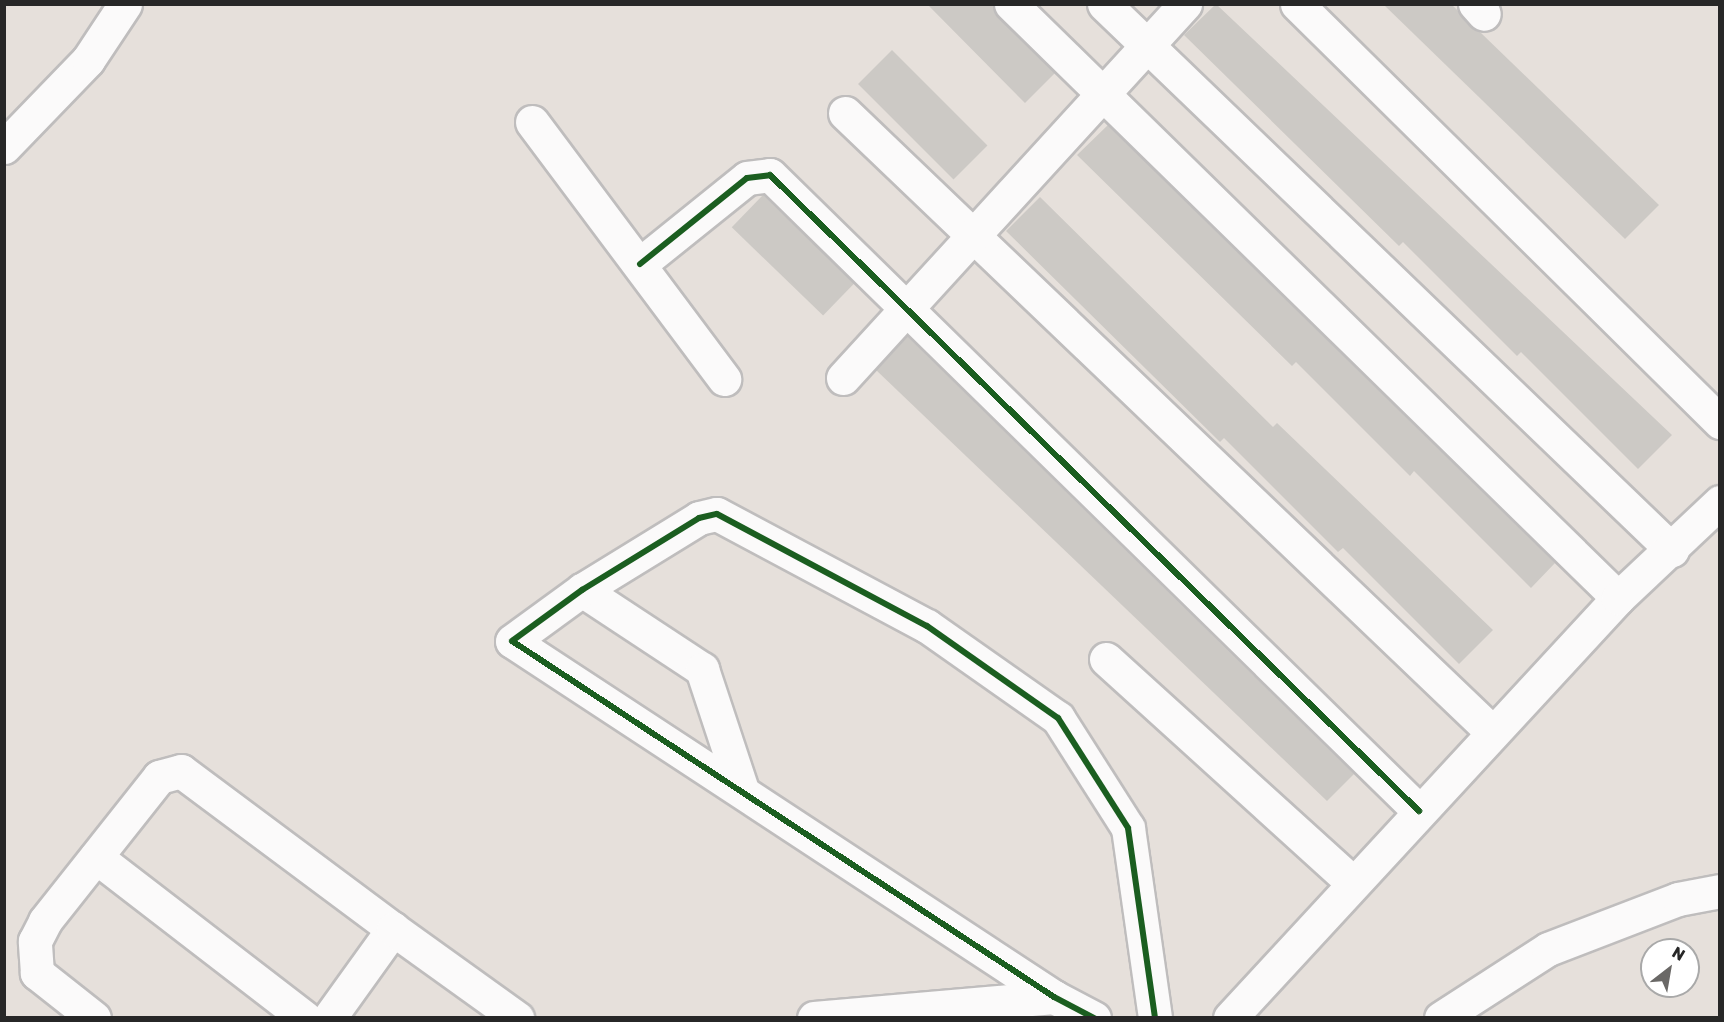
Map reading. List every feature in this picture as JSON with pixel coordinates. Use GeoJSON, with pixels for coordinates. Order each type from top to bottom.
{"type":"FeatureCollection","features":[{"type":"Feature","properties":{"kind":"street"},"geometry":{"type":"LineString","coordinates":[[4,147],[88,60],[125,4]]}},
{"type":"Feature","properties":{"kind":"street"},"geometry":{"type":"LineString","coordinates":[[1011,4],[1618,598]]}},
{"type":"Feature","properties":{"kind":"street"},"geometry":{"type":"LineString","coordinates":[[1104,4],[1150,45],[1672,550]]}},
{"type":"Feature","properties":{"kind":"street"},"geometry":{"type":"LineString","coordinates":[[843,378],[1102,94],[1150,45],[1185,4]]}},
{"type":"Feature","properties":{"kind":"street"},"geometry":{"type":"LineString","coordinates":[[1297,4],[1719,422]]}},
{"type":"Feature","properties":{"kind":"street"},"geometry":{"type":"LineString","coordinates":[[845,113],[1492,732]]}},
{"type":"Feature","properties":{"kind":"street"},"geometry":{"type":"LineString","coordinates":[[532,122],[724,379]]}},
{"type":"Feature","properties":{"kind":"street"},"geometry":{"type":"LineString","coordinates":[[640,264],[757,172],[770,176],[907,307],[1419,811]]}},
{"type":"Feature","properties":{"kind":"street"},"geometry":{"type":"LineString","coordinates":[[1230,1017],[1618,598],[1672,550],[1719,502]]}},
{"type":"Feature","properties":{"kind":"street"},"geometry":{"type":"LineString","coordinates":[[1094,1017],[1054,997],[512,641],[582,590],[699,518],[717,514],[927,626],[1058,718],[1128,828],[1155,1017]]}},
{"type":"Feature","properties":{"kind":"street"},"geometry":{"type":"LineString","coordinates":[[582,590],[702,669],[742,790]]}},
{"type":"Feature","properties":{"kind":"street"},"geometry":{"type":"LineString","coordinates":[[1106,659],[1353,883]]}},
{"type":"Feature","properties":{"kind":"street"},"geometry":{"type":"LineString","coordinates":[[94,1017],[38,973],[34,959],[45,921],[159,777],[181,771],[393,929],[517,1017]]}},
{"type":"Feature","properties":{"kind":"street"},"geometry":{"type":"LineString","coordinates":[[96,856],[305,1017]]}},
{"type":"Feature","properties":{"kind":"street"},"geometry":{"type":"LineString","coordinates":[[1441,1017],[1548,949],[1678,899],[1719,891]]}},
{"type":"Feature","properties":{"kind":"street"},"geometry":{"type":"LineString","coordinates":[[329,1017],[393,929]]}},
{"type":"Feature","properties":{"kind":"street"},"geometry":{"type":"LineString","coordinates":[[814,1017],[1054,997]]}},
{"type":"Feature","properties":{"kind":"building"},"geometry":{"type":"Polygon","coordinates":[[[927,4],[993,4],[998,17],[1055,73],[1025,103],[927,4]]]}},
{"type":"Feature","properties":{"kind":"building"},"geometry":{"type":"Polygon","coordinates":[[[1216,4],[1672,435],[1638,469],[1521,352],[1517,356],[1403,242],[1399,246],[1184,35],[1216,4]]]}},
{"type":"Feature","properties":{"kind":"building"},"geometry":{"type":"Polygon","coordinates":[[[1383,4],[1451,4],[1659,205],[1625,239],[1383,4]]]}},
{"type":"Feature","properties":{"kind":"building"},"geometry":{"type":"Polygon","coordinates":[[[892,50],[987,145],[954,179],[858,84],[892,50]]]}},
{"type":"Feature","properties":{"kind":"building"},"geometry":{"type":"Polygon","coordinates":[[[1108,125],[1555,563],[1531,588],[1414,471],[1410,476],[1296,362],[1292,366],[1077,155],[1108,125]]]}},
{"type":"Feature","properties":{"kind":"building"},"geometry":{"type":"Polygon","coordinates":[[[763,195],[854,283],[823,316],[732,227],[763,195]]]}},
{"type":"Feature","properties":{"kind":"building"},"geometry":{"type":"Polygon","coordinates":[[[1040,197],[1273,427],[1277,423],[1493,630],[1459,664],[1343,548],[1338,552],[1224,438],[1220,442],[1006,231],[1040,197]]]}},
{"type":"Feature","properties":{"kind":"building"},"geometry":{"type":"Polygon","coordinates":[[[907,336],[1354,774],[1327,801],[876,370],[907,336]]]}},
{"type":"Feature","properties":{"kind":"cycle path"},"geometry":{"type":"LineString","coordinates":[[640,264],[747,178],[770,175],[1419,811]]}},
{"type":"Feature","properties":{"kind":"cycle path"},"geometry":{"type":"LineString","coordinates":[[1094,1018],[1054,997],[512,641],[582,590],[699,518],[717,514],[927,626],[1058,718],[1128,828],[1155,1018]]}}]}
